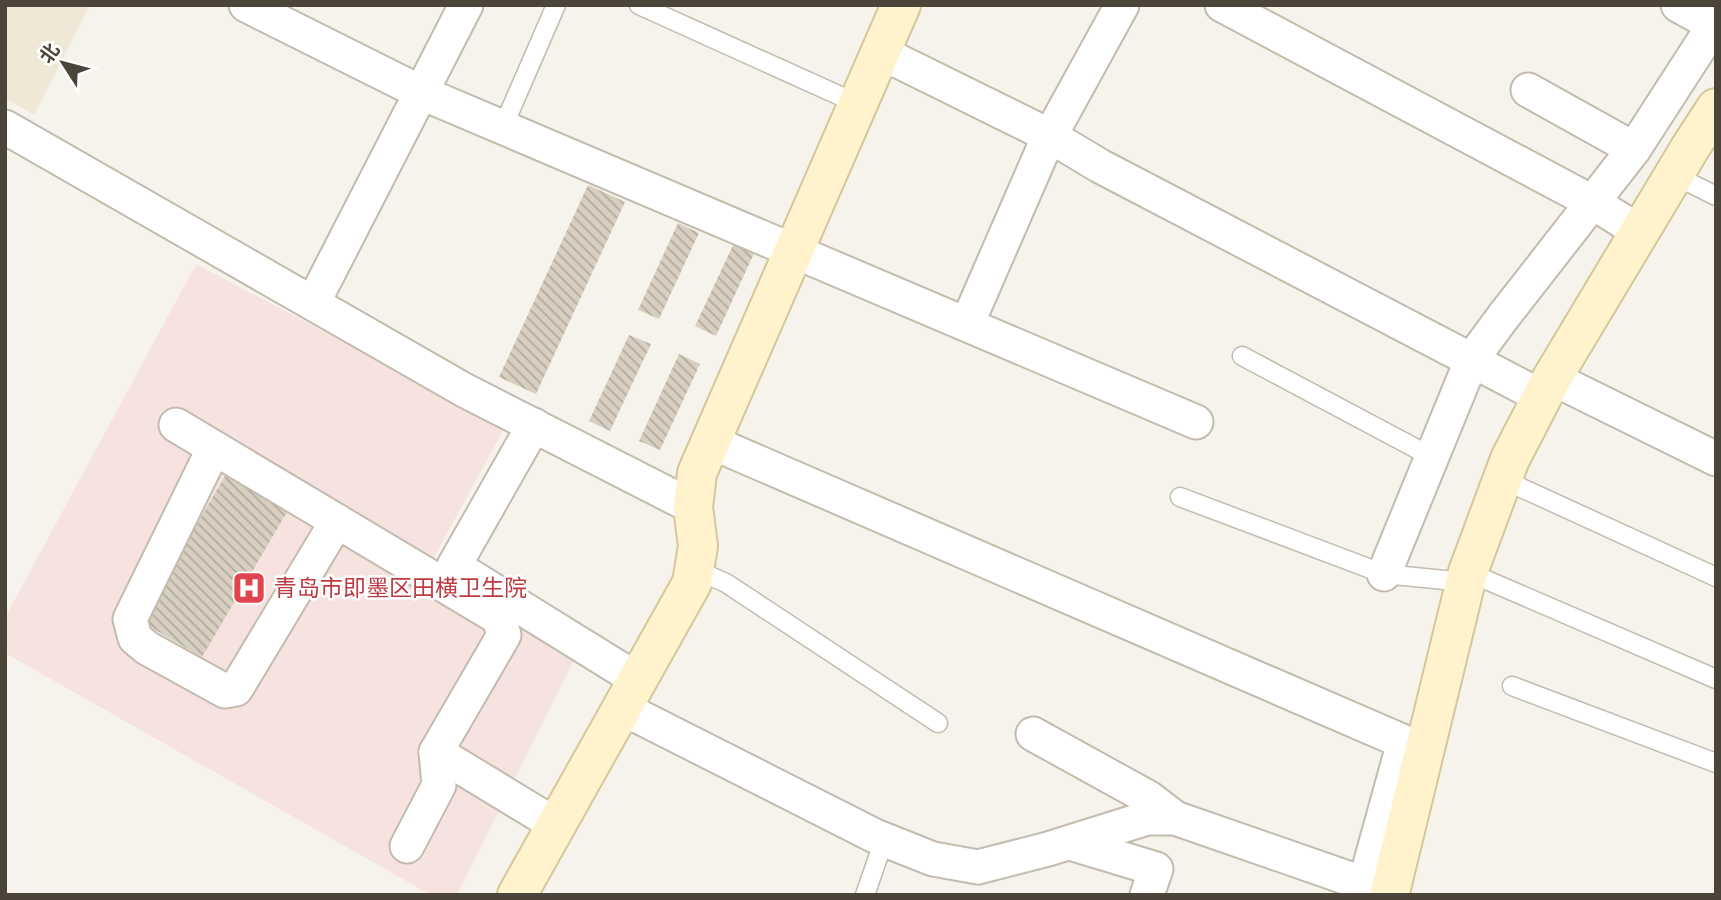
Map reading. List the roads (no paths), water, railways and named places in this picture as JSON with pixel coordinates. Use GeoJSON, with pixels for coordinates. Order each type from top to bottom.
{"type":"FeatureCollection","features":[{"type":"Feature","properties":{"kind":"street"},"geometry":{"type":"LineString","coordinates":[[246,5],[422,93],[1196,422]]}},
{"type":"Feature","properties":{"kind":"street"},"geometry":{"type":"LineString","coordinates":[[313,303],[466,5]]}},
{"type":"Feature","properties":{"kind":"street"},"geometry":{"type":"LineString","coordinates":[[517,895],[692,583],[698,546],[693,507],[697,473],[901,5]]}},
{"type":"Feature","properties":{"kind":"street"},"geometry":{"type":"LineString","coordinates":[[967,324],[1050,136],[1122,5]]}},
{"type":"Feature","properties":{"kind":"street"},"geometry":{"type":"LineString","coordinates":[[1222,5],[1615,216]]}},
{"type":"Feature","properties":{"kind":"street"},"geometry":{"type":"LineString","coordinates":[[1378,890],[1451,578],[1547,388],[1615,216],[1633,149],[1715,25],[1678,5]]}},
{"type":"Feature","properties":{"kind":"street"},"geometry":{"type":"LineString","coordinates":[[880,52],[1050,136],[1100,166],[1507,378],[1547,388],[1716,459]]}},
{"type":"Feature","properties":{"kind":"street"},"geometry":{"type":"LineString","coordinates":[[1528,90],[1633,149]]}},
{"type":"Feature","properties":{"kind":"street"},"geometry":{"type":"LineString","coordinates":[[1384,574],[1472,359],[1615,216],[1674,175],[1716,108]]}},
{"type":"Feature","properties":{"kind":"street"},"geometry":{"type":"LineString","coordinates":[[5,127],[464,390],[693,507]]}},
{"type":"Feature","properties":{"kind":"street"},"geometry":{"type":"LineString","coordinates":[[176,425],[499,618],[504,635],[436,751],[439,785],[407,846]]}},
{"type":"Feature","properties":{"kind":"street"},"geometry":{"type":"LineString","coordinates":[[534,425],[454,566],[630,694],[884,840],[933,859],[978,867],[1070,843],[1147,818],[1175,817]]}},
{"type":"Feature","properties":{"kind":"street"},"geometry":{"type":"LineString","coordinates":[[710,442],[1404,742],[1378,890]]}},
{"type":"Feature","properties":{"kind":"street"},"geometry":{"type":"LineString","coordinates":[[214,447],[130,619],[135,638],[146,648],[225,691],[236,689],[337,521]]}},
{"type":"Feature","properties":{"kind":"street"},"geometry":{"type":"LineString","coordinates":[[1033,734],[1149,798],[1175,817],[1378,890]]}},
{"type":"Feature","properties":{"kind":"street"},"geometry":{"type":"LineString","coordinates":[[436,751],[556,825]]}},
{"type":"Feature","properties":{"kind":"street"},"geometry":{"type":"LineString","coordinates":[[1070,843],[1156,869],[1147,895]]}},
{"type":"Feature","properties":{"kind":"lane"},"geometry":{"type":"LineString","coordinates":[[503,127],[556,5]]}},
{"type":"Feature","properties":{"kind":"lane"},"geometry":{"type":"LineString","coordinates":[[639,5],[858,104]]}},
{"type":"Feature","properties":{"kind":"lane"},"geometry":{"type":"LineString","coordinates":[[1674,175],[1716,196]]}},
{"type":"Feature","properties":{"kind":"lane"},"geometry":{"type":"LineString","coordinates":[[1242,356],[1432,457]]}},
{"type":"Feature","properties":{"kind":"lane"},"geometry":{"type":"LineString","coordinates":[[1502,479],[1716,577]]}},
{"type":"Feature","properties":{"kind":"lane"},"geometry":{"type":"LineString","coordinates":[[1180,497],[1384,574],[1451,578],[1716,679]]}},
{"type":"Feature","properties":{"kind":"lane"},"geometry":{"type":"LineString","coordinates":[[694,569],[726,583],[938,723]]}},
{"type":"Feature","properties":{"kind":"lane"},"geometry":{"type":"LineString","coordinates":[[1512,686],[1716,763]]}},
{"type":"Feature","properties":{"kind":"lane"},"geometry":{"type":"LineString","coordinates":[[865,895],[884,840]]}},
{"type":"Feature","properties":{"kind":"place","name":"青岛市即墨区田横卫生院"},"geometry":{"type":"Point","coordinates":[249,588]}}]}
